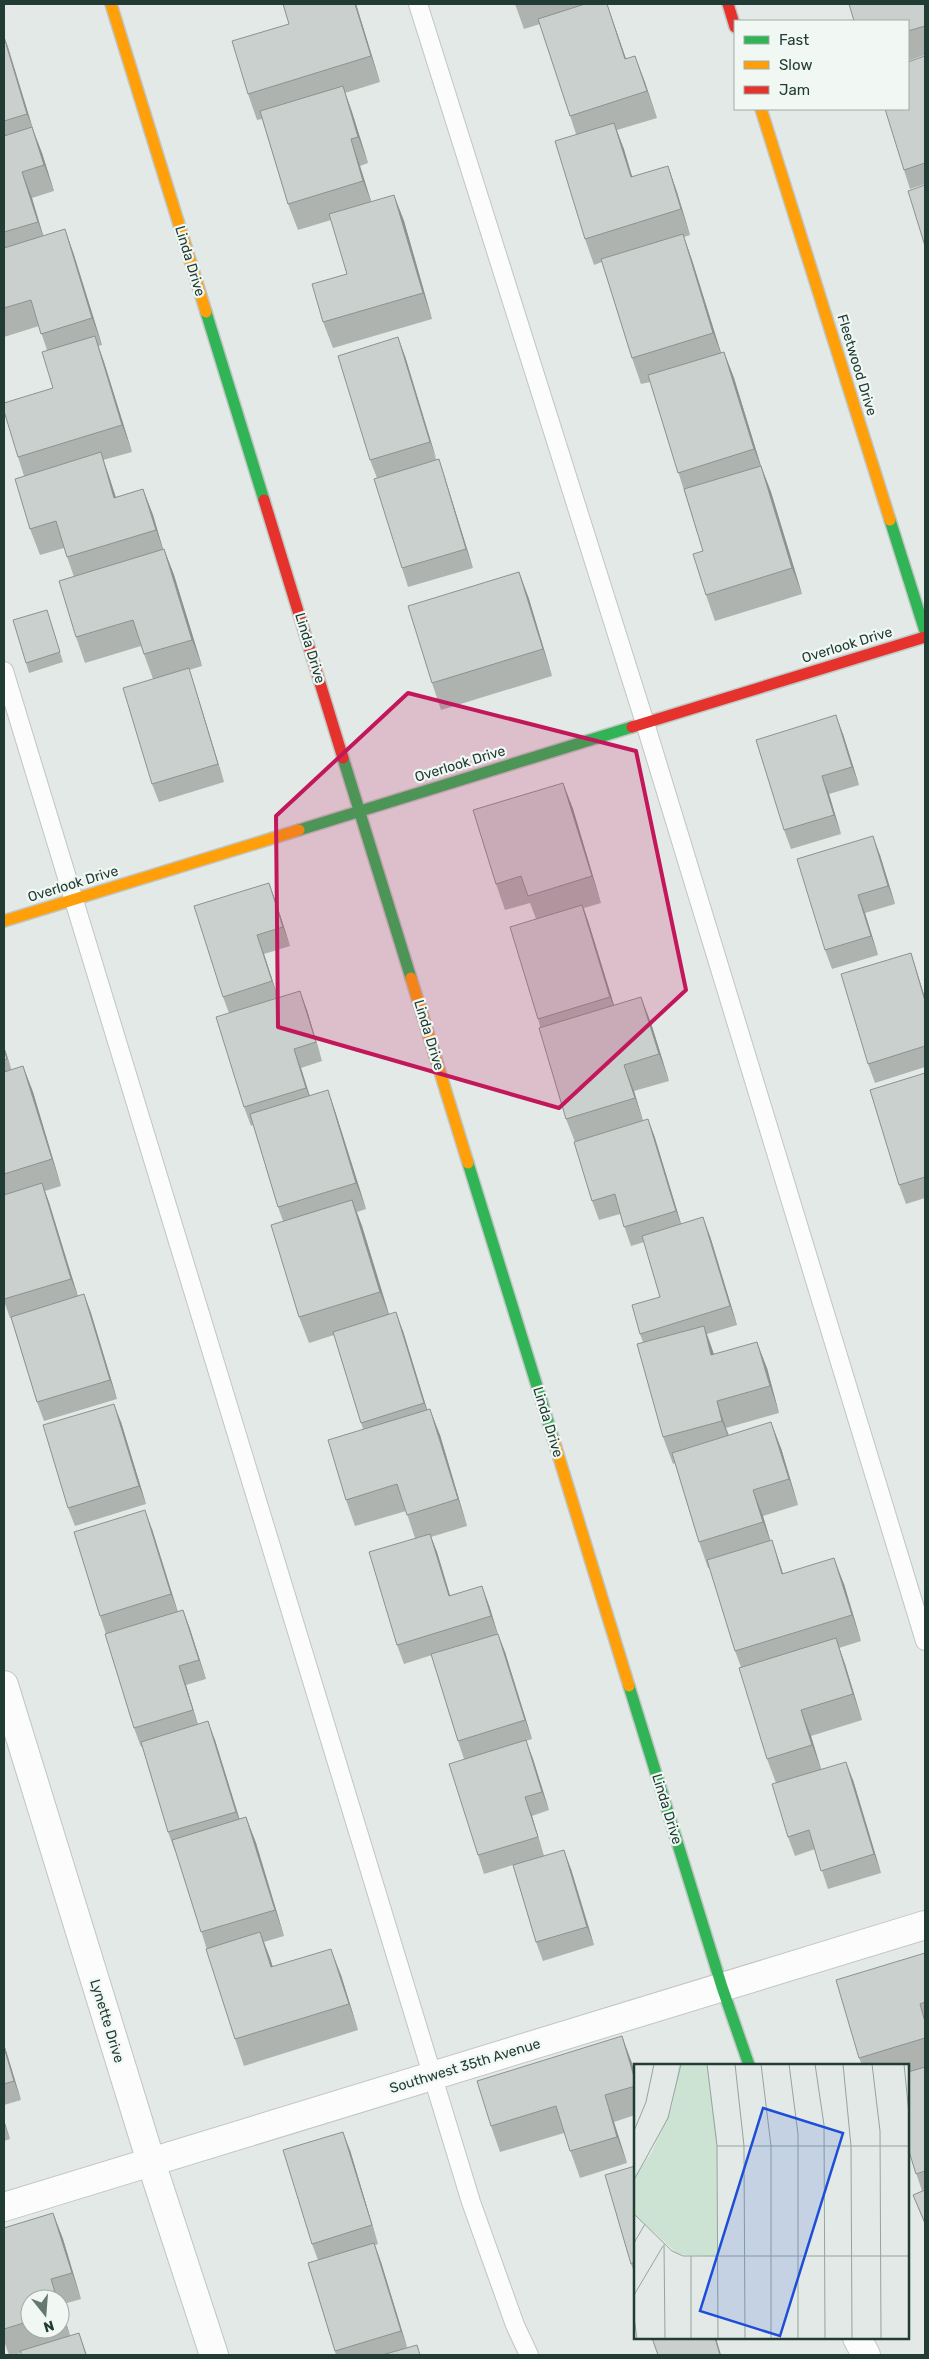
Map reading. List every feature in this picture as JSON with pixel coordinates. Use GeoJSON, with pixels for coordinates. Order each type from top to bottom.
{"type":"FeatureCollection","features":[{"type":"Feature","properties":{"kind":"street","name":"Linda Drive"},"geometry":{"type":"LineString","coordinates":[[111,4],[722,1987],[749,2064]]}},
{"type":"Feature","properties":{"kind":"street"},"geometry":{"type":"LineString","coordinates":[[728,4],[734,24]]}},
{"type":"Feature","properties":{"kind":"street","name":"Fleetwood Drive"},"geometry":{"type":"LineString","coordinates":[[761,110],[925,631]]}},
{"type":"Feature","properties":{"kind":"street","name":"Overlook Drive"},"geometry":{"type":"LineString","coordinates":[[4,921],[925,637]]}},
{"type":"Feature","properties":{"kind":"street","name":"Lynette Drive"},"geometry":{"type":"LineString","coordinates":[[4,1685],[151,2162],[214,2355]]}},
{"type":"Feature","properties":{"kind":"street","name":"Southwest 35th Avenue"},"geometry":{"type":"LineString","coordinates":[[4,2207],[925,1925]]}},
{"type":"Feature","properties":{"kind":"street"},"geometry":{"type":"LineString","coordinates":[[858,2339],[866,2355]]}},
{"type":"Feature","properties":{"kind":"lane"},"geometry":{"type":"LineString","coordinates":[[418,4],[645,723],[925,1640]]}},
{"type":"Feature","properties":{"kind":"lane"},"geometry":{"type":"LineString","coordinates":[[4,671],[471,2202],[516,2326],[530,2355]]}},
{"type":"Feature","properties":{"kind":"highlighted area"},"geometry":{"type":"Polygon","coordinates":[[[408,693],[636,751],[686,990],[559,1108],[278,1027],[276,816],[408,693]]]}},
{"type":"Feature","properties":{"kind":"building"},"geometry":{"type":"Polygon","coordinates":[[[283,4],[355,4],[371,56],[248,94],[232,41],[289,24],[283,4]]]}},
{"type":"Feature","properties":{"kind":"building"},"geometry":{"type":"Polygon","coordinates":[[[585,4],[607,4],[625,59],[635,56],[647,91],[570,116],[538,19],[585,4]]]}},
{"type":"Feature","properties":{"kind":"building"},"geometry":{"type":"Polygon","coordinates":[[[849,4],[925,4],[925,26],[909,31],[909,20],[854,20],[849,4]]]}},
{"type":"Feature","properties":{"kind":"building"},"geometry":{"type":"Polygon","coordinates":[[[4,37],[27,114],[4,121],[4,37]]]}},
{"type":"Feature","properties":{"kind":"building"},"geometry":{"type":"Polygon","coordinates":[[[925,56],[925,163],[904,170],[885,110],[909,110],[909,62],[925,56]]]}},
{"type":"Feature","properties":{"kind":"building"},"geometry":{"type":"Polygon","coordinates":[[[343,86],[358,137],[351,139],[363,181],[288,204],[260,111],[343,86]]]}},
{"type":"Feature","properties":{"kind":"building"},"geometry":{"type":"Polygon","coordinates":[[[614,123],[631,177],[668,166],[681,209],[585,239],[555,141],[614,123]]]}},
{"type":"Feature","properties":{"kind":"building"},"geometry":{"type":"Polygon","coordinates":[[[32,127],[44,165],[22,172],[38,222],[4,232],[4,136],[32,127]]]}},
{"type":"Feature","properties":{"kind":"building"},"geometry":{"type":"Polygon","coordinates":[[[925,185],[925,246],[908,191],[925,185]]]}},
{"type":"Feature","properties":{"kind":"building"},"geometry":{"type":"Polygon","coordinates":[[[394,195],[423,293],[323,322],[312,284],[347,274],[329,214],[394,195]]]}},
{"type":"Feature","properties":{"kind":"building"},"geometry":{"type":"Polygon","coordinates":[[[65,229],[92,318],[41,334],[31,300],[4,308],[4,248],[65,229]]]}},
{"type":"Feature","properties":{"kind":"building"},"geometry":{"type":"Polygon","coordinates":[[[683,234],[713,333],[632,358],[601,259],[683,234]]]}},
{"type":"Feature","properties":{"kind":"building"},"geometry":{"type":"Polygon","coordinates":[[[95,336],[122,425],[18,457],[4,411],[4,403],[53,388],[42,352],[95,336]]]}},
{"type":"Feature","properties":{"kind":"building"},"geometry":{"type":"Polygon","coordinates":[[[398,337],[430,442],[370,460],[338,356],[398,337]]]}},
{"type":"Feature","properties":{"kind":"building"},"geometry":{"type":"Polygon","coordinates":[[[724,352],[754,449],[678,473],[648,375],[724,352]]]}},
{"type":"Feature","properties":{"kind":"building"},"geometry":{"type":"Polygon","coordinates":[[[101,452],[114,498],[143,489],[156,530],[67,557],[56,521],[30,529],[15,479],[101,452]]]}},
{"type":"Feature","properties":{"kind":"building"},"geometry":{"type":"Polygon","coordinates":[[[439,459],[466,549],[402,568],[374,479],[439,459]]]}},
{"type":"Feature","properties":{"kind":"building"},"geometry":{"type":"Polygon","coordinates":[[[761,466],[792,568],[706,595],[693,554],[703,551],[684,489],[761,466]]]}},
{"type":"Feature","properties":{"kind":"building"},"geometry":{"type":"Polygon","coordinates":[[[164,549],[192,640],[144,654],[133,620],[76,637],[59,581],[164,549]]]}},
{"type":"Feature","properties":{"kind":"building"},"geometry":{"type":"Polygon","coordinates":[[[519,572],[543,649],[432,683],[408,606],[519,572]]]}},
{"type":"Feature","properties":{"kind":"building"},"geometry":{"type":"Polygon","coordinates":[[[47,610],[60,652],[26,663],[13,620],[47,610]]]}},
{"type":"Feature","properties":{"kind":"building"},"geometry":{"type":"Polygon","coordinates":[[[189,668],[218,764],[152,784],[123,688],[189,668]]]}},
{"type":"Feature","properties":{"kind":"building"},"geometry":{"type":"Polygon","coordinates":[[[836,715],[852,767],[822,776],[834,815],[784,830],[756,740],[836,715]]]}},
{"type":"Feature","properties":{"kind":"building"},"geometry":{"type":"Polygon","coordinates":[[[563,783],[592,876],[528,896],[521,876],[496,884],[473,810],[563,783]]]}},
{"type":"Feature","properties":{"kind":"building"},"geometry":{"type":"Polygon","coordinates":[[[873,836],[888,886],[858,895],[871,936],[825,950],[797,859],[873,836]]]}},
{"type":"Feature","properties":{"kind":"building"},"geometry":{"type":"Polygon","coordinates":[[[269,883],[283,927],[257,935],[272,981],[223,997],[194,906],[269,883]]]}},
{"type":"Feature","properties":{"kind":"building"},"geometry":{"type":"Polygon","coordinates":[[[582,905],[610,997],[538,1019],[510,927],[582,905]]]}},
{"type":"Feature","properties":{"kind":"building"},"geometry":{"type":"Polygon","coordinates":[[[911,953],[925,1001],[925,1046],[868,1064],[841,974],[911,953]]]}},
{"type":"Feature","properties":{"kind":"building"},"geometry":{"type":"Polygon","coordinates":[[[300,991],[316,1042],[294,1049],[306,1088],[244,1107],[216,1017],[300,991]]]}},
{"type":"Feature","properties":{"kind":"building"},"geometry":{"type":"Polygon","coordinates":[[[641,997],[659,1054],[624,1065],[635,1098],[566,1119],[539,1028],[641,997]]]}},
{"type":"Feature","properties":{"kind":"building"},"geometry":{"type":"Polygon","coordinates":[[[4,1049],[7,1059],[4,1060],[4,1049]]]}},
{"type":"Feature","properties":{"kind":"building"},"geometry":{"type":"Polygon","coordinates":[[[23,1066],[52,1159],[4,1174],[4,1072],[23,1066]]]}},
{"type":"Feature","properties":{"kind":"building"},"geometry":{"type":"Polygon","coordinates":[[[925,1073],[925,1177],[899,1185],[870,1090],[925,1073]]]}},
{"type":"Feature","properties":{"kind":"building"},"geometry":{"type":"Polygon","coordinates":[[[328,1090],[356,1183],[278,1207],[250,1114],[328,1090]]]}},
{"type":"Feature","properties":{"kind":"building"},"geometry":{"type":"Polygon","coordinates":[[[648,1119],[676,1211],[624,1227],[615,1194],[592,1201],[574,1142],[648,1119]]]}},
{"type":"Feature","properties":{"kind":"building"},"geometry":{"type":"Polygon","coordinates":[[[42,1183],[71,1279],[4,1299],[4,1195],[42,1183]]]}},
{"type":"Feature","properties":{"kind":"building"},"geometry":{"type":"Polygon","coordinates":[[[352,1200],[380,1292],[299,1317],[271,1225],[352,1200]]]}},
{"type":"Feature","properties":{"kind":"building"},"geometry":{"type":"Polygon","coordinates":[[[703,1217],[730,1306],[640,1334],[632,1305],[660,1297],[642,1236],[703,1217]]]}},
{"type":"Feature","properties":{"kind":"building"},"geometry":{"type":"Polygon","coordinates":[[[84,1294],[110,1380],[37,1402],[11,1317],[84,1294]]]}},
{"type":"Feature","properties":{"kind":"building"},"geometry":{"type":"Polygon","coordinates":[[[396,1312],[424,1403],[361,1423],[333,1332],[396,1312]]]}},
{"type":"Feature","properties":{"kind":"building"},"geometry":{"type":"Polygon","coordinates":[[[704,1326],[711,1355],[757,1342],[770,1386],[717,1401],[722,1421],[663,1437],[637,1344],[704,1326]]]}},
{"type":"Feature","properties":{"kind":"building"},"geometry":{"type":"Polygon","coordinates":[[[114,1404],[139,1486],[68,1508],[43,1425],[114,1404]]]}},
{"type":"Feature","properties":{"kind":"building"},"geometry":{"type":"Polygon","coordinates":[[[430,1409],[458,1499],[407,1515],[397,1484],[346,1500],[328,1440],[430,1409]]]}},
{"type":"Feature","properties":{"kind":"building"},"geometry":{"type":"Polygon","coordinates":[[[771,1422],[789,1479],[753,1490],[763,1522],[699,1542],[672,1453],[771,1422]]]}},
{"type":"Feature","properties":{"kind":"building"},"geometry":{"type":"Polygon","coordinates":[[[145,1510],[171,1594],[100,1616],[74,1532],[145,1510]]]}},
{"type":"Feature","properties":{"kind":"building"},"geometry":{"type":"Polygon","coordinates":[[[430,1534],[449,1596],[482,1586],[491,1616],[397,1645],[369,1552],[430,1534]]]}},
{"type":"Feature","properties":{"kind":"building"},"geometry":{"type":"Polygon","coordinates":[[[772,1540],[782,1574],[834,1558],[852,1615],[735,1651],[707,1560],[772,1540]]]}},
{"type":"Feature","properties":{"kind":"building"},"geometry":{"type":"Polygon","coordinates":[[[183,1610],[199,1660],[179,1666],[193,1710],[134,1728],[105,1634],[183,1610]]]}},
{"type":"Feature","properties":{"kind":"building"},"geometry":{"type":"Polygon","coordinates":[[[498,1634],[525,1720],[458,1741],[431,1654],[498,1634]]]}},
{"type":"Feature","properties":{"kind":"building"},"geometry":{"type":"Polygon","coordinates":[[[836,1638],[853,1694],[801,1710],[812,1745],[767,1759],[739,1668],[836,1638]]]}},
{"type":"Feature","properties":{"kind":"building"},"geometry":{"type":"Polygon","coordinates":[[[208,1721],[236,1812],[168,1832],[141,1742],[208,1721]]]}},
{"type":"Feature","properties":{"kind":"building"},"geometry":{"type":"Polygon","coordinates":[[[526,1740],[542,1792],[525,1797],[538,1837],[478,1855],[449,1764],[526,1740]]]}},
{"type":"Feature","properties":{"kind":"building"},"geometry":{"type":"Polygon","coordinates":[[[846,1762],[874,1854],[821,1871],[809,1830],[788,1837],[772,1784],[846,1762]]]}},
{"type":"Feature","properties":{"kind":"building"},"geometry":{"type":"Polygon","coordinates":[[[246,1817],[275,1910],[201,1932],[172,1840],[246,1817]]]}},
{"type":"Feature","properties":{"kind":"building"},"geometry":{"type":"Polygon","coordinates":[[[564,1850],[587,1927],[536,1942],[513,1865],[564,1850]]]}},
{"type":"Feature","properties":{"kind":"building"},"geometry":{"type":"Polygon","coordinates":[[[260,1932],[271,1967],[331,1949],[349,2004],[235,2039],[206,1949],[260,1932]]]}},
{"type":"Feature","properties":{"kind":"building"},"geometry":{"type":"Polygon","coordinates":[[[925,1953],[925,2002],[920,2004],[925,2022],[925,2038],[859,2058],[836,1980],[925,1953]]]}},
{"type":"Feature","properties":{"kind":"building"},"geometry":{"type":"Polygon","coordinates":[[[622,2036],[634,2077],[634,2086],[605,2095],[617,2137],[570,2151],[556,2106],[491,2126],[477,2081],[622,2036]]]}},
{"type":"Feature","properties":{"kind":"building"},"geometry":{"type":"Polygon","coordinates":[[[4,2047],[14,2081],[4,2084],[4,2047]]]}},
{"type":"Feature","properties":{"kind":"building"},"geometry":{"type":"Polygon","coordinates":[[[925,2067],[925,2171],[916,2174],[909,2151],[909,2072],[925,2067]]]}},
{"type":"Feature","properties":{"kind":"building"},"geometry":{"type":"Polygon","coordinates":[[[343,2132],[372,2225],[312,2244],[283,2150],[343,2132]]]}},
{"type":"Feature","properties":{"kind":"building"},"geometry":{"type":"Polygon","coordinates":[[[634,2166],[634,2262],[631,2264],[605,2175],[634,2166]]]}},
{"type":"Feature","properties":{"kind":"building"},"geometry":{"type":"Polygon","coordinates":[[[925,2190],[925,2223],[913,2195],[925,2190]]]}},
{"type":"Feature","properties":{"kind":"building"},"geometry":{"type":"Polygon","coordinates":[[[53,2213],[72,2273],[51,2279],[54,2289],[20,2289],[20,2324],[4,2329],[4,2228],[53,2213]]]}},
{"type":"Feature","properties":{"kind":"building"},"geometry":{"type":"Polygon","coordinates":[[[374,2243],[401,2331],[335,2351],[308,2263],[374,2243]]]}},
{"type":"Feature","properties":{"kind":"building"},"geometry":{"type":"Polygon","coordinates":[[[79,2333],[86,2355],[22,2355],[20,2351],[59,2339],[70,2339],[70,2336],[79,2333]]]}},
{"type":"Feature","properties":{"kind":"building"},"geometry":{"type":"Polygon","coordinates":[[[652,2339],[715,2339],[720,2355],[658,2355],[652,2339]]]}},
{"type":"Feature","properties":{"kind":"building"},"geometry":{"type":"Polygon","coordinates":[[[417,2345],[420,2355],[382,2355],[417,2345]]]}},
{"type":"Feature","properties":{"kind":"traffic: fast"},"geometry":{"type":"LineString","coordinates":[[206,312],[264,500]]}},
{"type":"Feature","properties":{"kind":"traffic: fast"},"geometry":{"type":"LineString","coordinates":[[890,520],[925,631]]}},
{"type":"Feature","properties":{"kind":"traffic: fast"},"geometry":{"type":"LineString","coordinates":[[299,830],[632,727]]}},
{"type":"Feature","properties":{"kind":"traffic: fast"},"geometry":{"type":"LineString","coordinates":[[343,758],[411,978]]}},
{"type":"Feature","properties":{"kind":"traffic: fast"},"geometry":{"type":"LineString","coordinates":[[468,1163],[553,1438]]}},
{"type":"Feature","properties":{"kind":"traffic: fast"},"geometry":{"type":"LineString","coordinates":[[629,1686],[722,1987],[749,2064]]}},
{"type":"Feature","properties":{"kind":"traffic: slow"},"geometry":{"type":"LineString","coordinates":[[111,4],[206,312]]}},
{"type":"Feature","properties":{"kind":"traffic: slow"},"geometry":{"type":"LineString","coordinates":[[761,110],[890,520]]}},
{"type":"Feature","properties":{"kind":"traffic: slow"},"geometry":{"type":"LineString","coordinates":[[4,921],[299,830]]}},
{"type":"Feature","properties":{"kind":"traffic: slow"},"geometry":{"type":"LineString","coordinates":[[411,978],[468,1163]]}},
{"type":"Feature","properties":{"kind":"traffic: slow"},"geometry":{"type":"LineString","coordinates":[[553,1438],[629,1686]]}},
{"type":"Feature","properties":{"kind":"traffic: jam"},"geometry":{"type":"LineString","coordinates":[[728,4],[734,24]]}},
{"type":"Feature","properties":{"kind":"traffic: jam"},"geometry":{"type":"LineString","coordinates":[[264,500],[343,758]]}},
{"type":"Feature","properties":{"kind":"traffic: jam"},"geometry":{"type":"LineString","coordinates":[[632,727],[925,637]]}}]}
